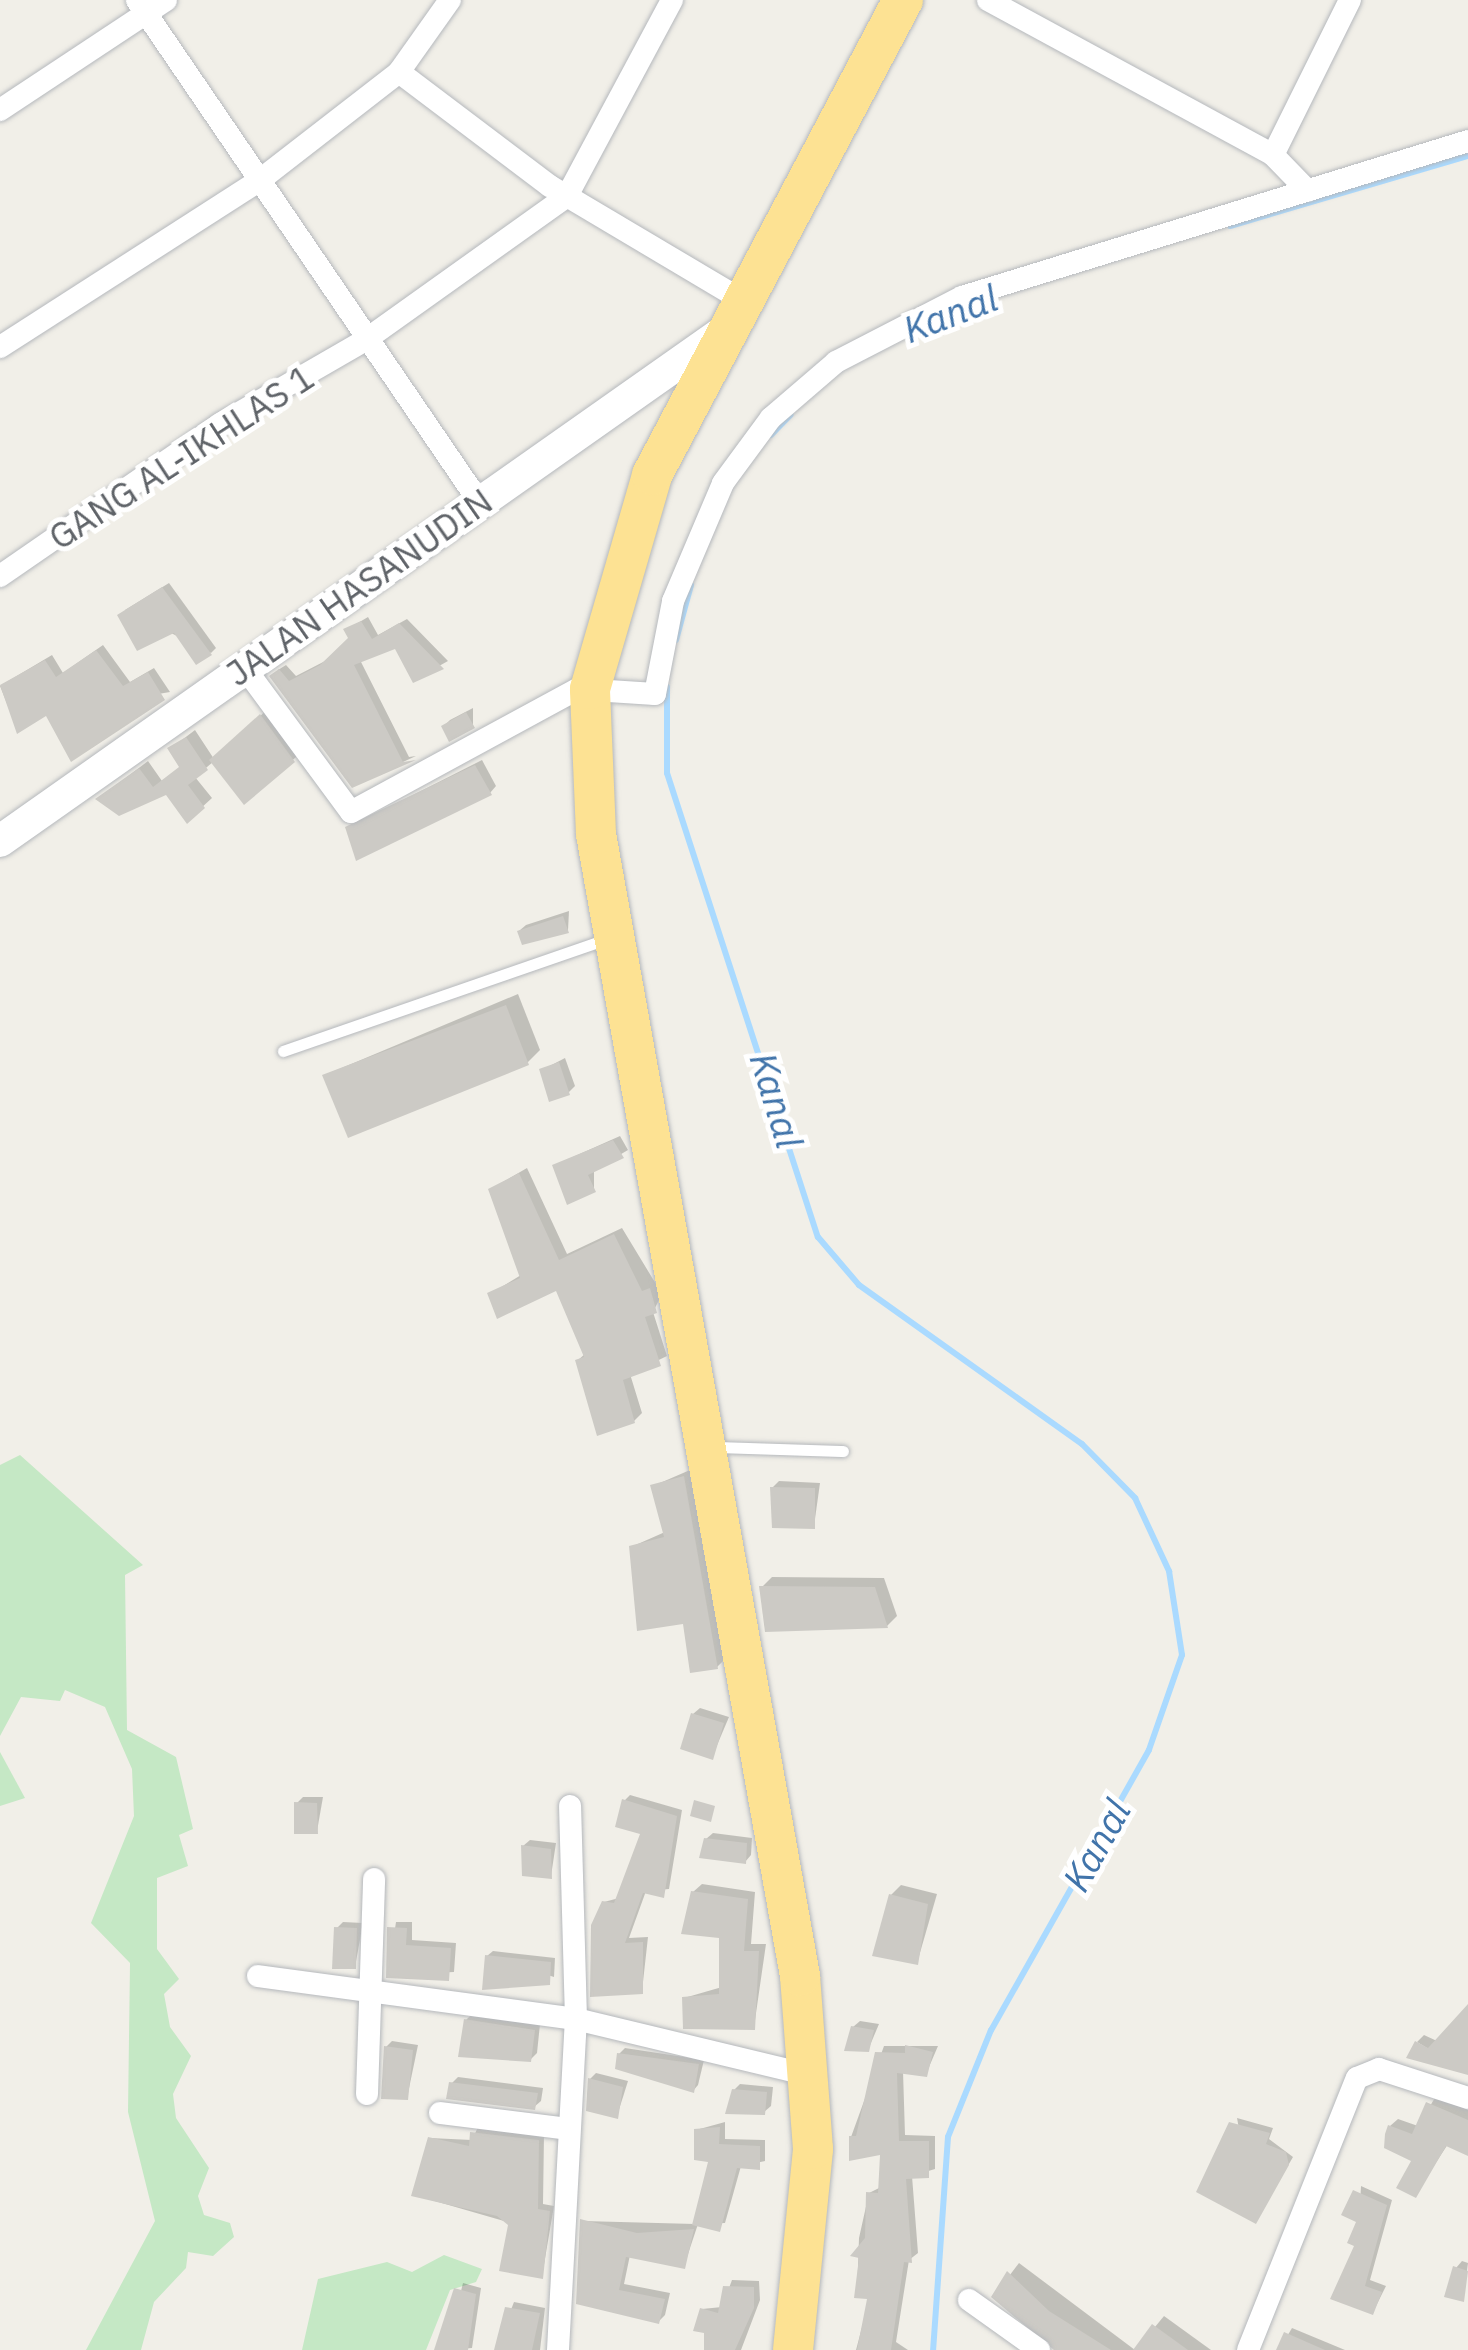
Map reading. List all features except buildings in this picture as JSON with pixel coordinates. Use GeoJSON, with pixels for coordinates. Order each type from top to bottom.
{"type":"FeatureCollection","features":[{"type":"Feature","properties":{"kind":"highway"},"geometry":{"type":"LineString","coordinates":[[793,2350],[808,2233],[810,2076],[760,1713],[596,834],[590,689],[645,492],[720,334],[903,0]]}},
{"type":"Feature","properties":{"kind":"main road","name":"JALAN HASANUDIN"},"geometry":{"type":"LineString","coordinates":[[0,841],[720,334]]}},
{"type":"Feature","properties":{"kind":"street"},"geometry":{"type":"LineString","coordinates":[[0,347],[260,180],[399,72],[450,0]]}},
{"type":"Feature","properties":{"kind":"street"},"geometry":{"type":"LineString","coordinates":[[567,196],[672,0]]}},
{"type":"Feature","properties":{"kind":"street"},"geometry":{"type":"LineString","coordinates":[[988,0],[1273,155],[1308,191]]}},
{"type":"Feature","properties":{"kind":"street"},"geometry":{"type":"LineString","coordinates":[[1273,155],[1350,0]]}},
{"type":"Feature","properties":{"kind":"street"},"geometry":{"type":"LineString","coordinates":[[0,110],[149,4],[364,341],[480,503]]}},
{"type":"Feature","properties":{"kind":"street"},"geometry":{"type":"LineString","coordinates":[[399,72],[567,196],[739,298]]}},
{"type":"Feature","properties":{"kind":"street"},"geometry":{"type":"LineString","coordinates":[[244,667],[351,812],[590,689],[658,692],[673,601],[724,483],[771,418],[836,362],[962,296],[1468,142]]}},
{"type":"Feature","properties":{"kind":"street","name":"GANG AL-IKHLAS 1"},"geometry":{"type":"LineString","coordinates":[[0,576],[220,424],[364,341],[567,196]]}},
{"type":"Feature","properties":{"kind":"street"},"geometry":{"type":"LineString","coordinates":[[558,2350],[576,2019],[570,1806]]}},
{"type":"Feature","properties":{"kind":"street"},"geometry":{"type":"LineString","coordinates":[[366,2094],[366,1995],[374,1879]]}},
{"type":"Feature","properties":{"kind":"street"},"geometry":{"type":"LineString","coordinates":[[258,1976],[366,1995],[576,2019],[810,2076]]}},
{"type":"Feature","properties":{"kind":"street"},"geometry":{"type":"LineString","coordinates":[[1248,2350],[1357,2078],[1379,2069],[1468,2098]]}},
{"type":"Feature","properties":{"kind":"street"},"geometry":{"type":"LineString","coordinates":[[440,2113],[569,2129]]}},
{"type":"Feature","properties":{"kind":"street"},"geometry":{"type":"LineString","coordinates":[[969,2300],[1040,2350]]}},
{"type":"Feature","properties":{"kind":"lane"},"geometry":{"type":"LineString","coordinates":[[283,1051],[613,937]]}},
{"type":"Feature","properties":{"kind":"lane"},"geometry":{"type":"LineString","coordinates":[[711,1446],[843,1451]]}},
{"type":"Feature","properties":{"kind":"green space"},"geometry":{"type":"Polygon","coordinates":[[[20,1455],[143,1565],[125,1575],[127,1730],[176,1757],[193,1829],[179,1835],[188,1866],[157,1878],[157,1949],[179,1979],[164,1994],[170,2027],[191,2056],[173,2094],[176,2118],[209,2168],[198,2196],[204,2215],[230,2223],[234,2237],[213,2256],[188,2252],[186,2268],[154,2302],[141,2350],[86,2350],[155,2221],[128,2112],[130,1963],[91,1923],[134,1816],[132,1769],[105,1707],[65,1690],[60,1701],[21,1697],[0,1736],[0,1465],[20,1455]]]}},
{"type":"Feature","properties":{"kind":"green space"},"geometry":{"type":"Polygon","coordinates":[[[0,1752],[25,1798],[0,1806],[0,1752]]]}},
{"type":"Feature","properties":{"kind":"green space"},"geometry":{"type":"Polygon","coordinates":[[[444,2255],[482,2269],[476,2282],[450,2290],[426,2350],[302,2350],[318,2279],[387,2262],[412,2272],[444,2255]]]}},
{"type":"Feature","properties":{"kind":"waterway","name":"Kanal"},"geometry":{"type":"LineString","coordinates":[[1230,226],[1468,156]]}},
{"type":"Feature","properties":{"kind":"waterway"},"geometry":{"type":"LineString","coordinates":[[771,435],[790,415]]}},
{"type":"Feature","properties":{"kind":"waterway","name":"Kanal"},"geometry":{"type":"LineString","coordinates":[[676,640],[691,585]]}},
{"type":"Feature","properties":{"kind":"waterway","name":"Kanal"},"geometry":{"type":"LineString","coordinates":[[667,687],[667,773],[818,1237],[859,1285],[1082,1444],[1135,1498],[1169,1571],[1182,1655],[1149,1750],[991,2030],[948,2137],[933,2350]]}}]}
